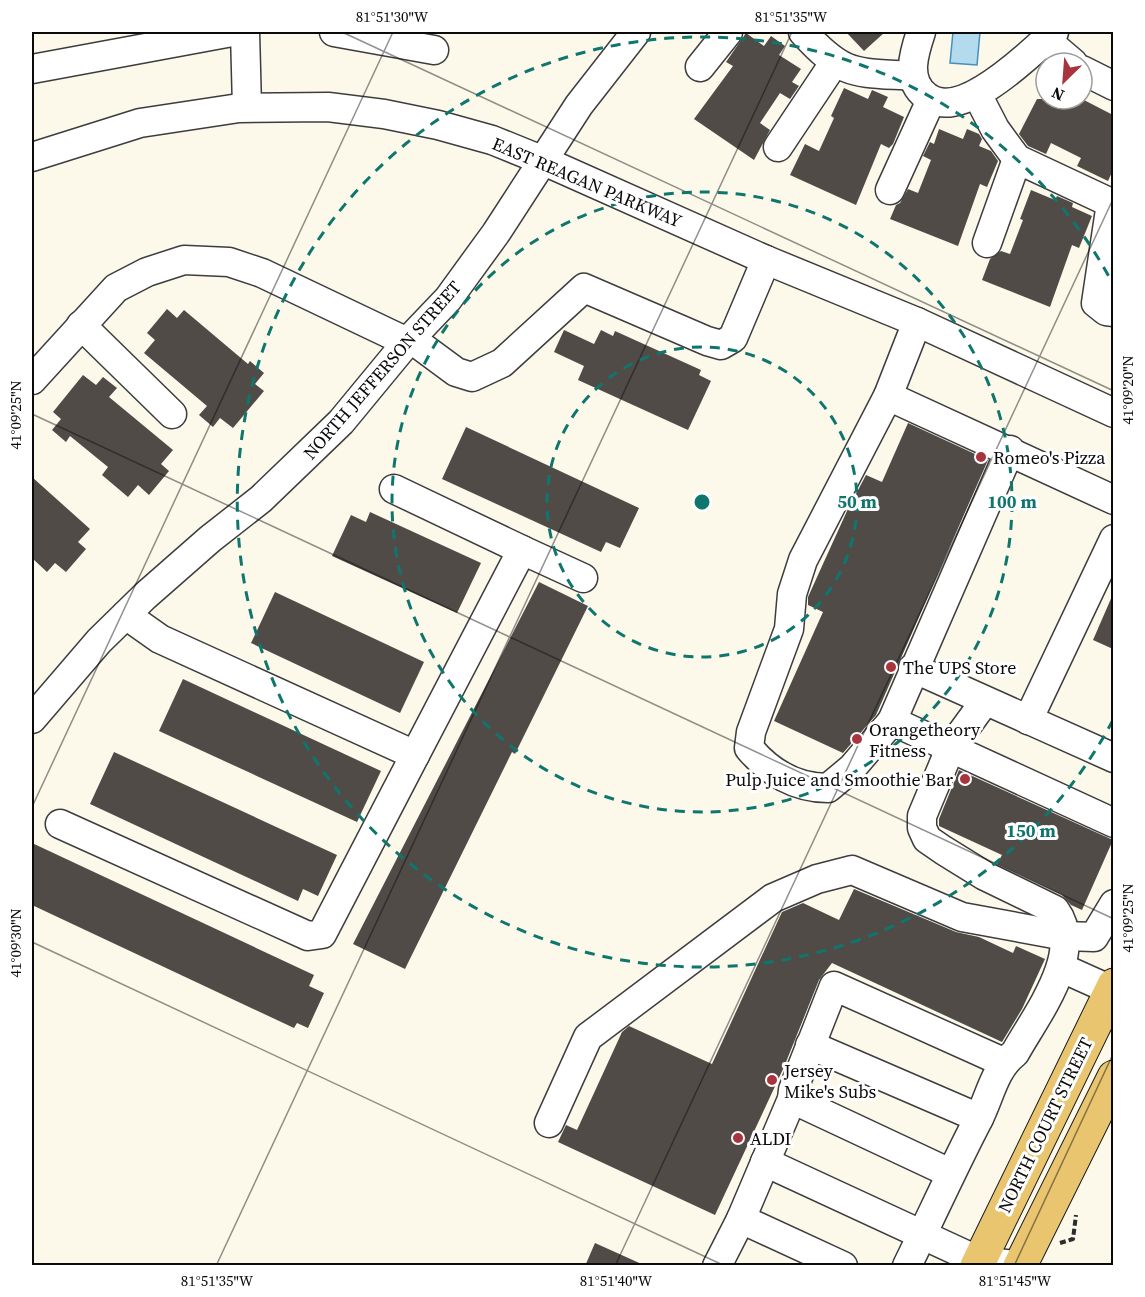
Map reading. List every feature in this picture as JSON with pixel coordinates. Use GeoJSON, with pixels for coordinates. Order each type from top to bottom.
{"type":"FeatureCollection","features":[{"type":"Feature","properties":{"kind":"main road","name":"NORTH COURT STREET"},"geometry":{"type":"LineString","coordinates":[[980,1264],[1112,988]]}},
{"type":"Feature","properties":{"kind":"main road"},"geometry":{"type":"LineString","coordinates":[[1021,1265],[1113,1077]]}},
{"type":"Feature","properties":{"kind":"street"},"geometry":{"type":"LineString","coordinates":[[32,69],[232,32]]}},
{"type":"Feature","properties":{"kind":"street"},"geometry":{"type":"LineString","coordinates":[[245,32],[247,107]]}},
{"type":"Feature","properties":{"kind":"street"},"geometry":{"type":"LineString","coordinates":[[334,32],[434,50]]}},
{"type":"Feature","properties":{"kind":"street","name":"NORTH JEFFERSON STREET"},"geometry":{"type":"LineString","coordinates":[[32,719],[70,673],[126,615],[210,539],[283,480],[341,422],[408,340],[448,299],[496,233],[579,105],[636,32]]}},
{"type":"Feature","properties":{"kind":"street"},"geometry":{"type":"LineString","coordinates":[[700,67],[728,32]]}},
{"type":"Feature","properties":{"kind":"street"},"geometry":{"type":"LineString","coordinates":[[802,32],[834,63],[844,69],[913,76]]}},
{"type":"Feature","properties":{"kind":"street"},"geometry":{"type":"LineString","coordinates":[[921,32],[914,56],[913,76],[919,91],[931,100],[951,103],[977,94],[1026,58],[1050,36],[1063,51]]}},
{"type":"Feature","properties":{"kind":"street"},"geometry":{"type":"LineString","coordinates":[[778,147],[834,63]]}},
{"type":"Feature","properties":{"kind":"street"},"geometry":{"type":"LineString","coordinates":[[1094,76],[1113,86]]}},
{"type":"Feature","properties":{"kind":"street"},"geometry":{"type":"LineString","coordinates":[[977,94],[995,129],[1017,159],[1112,202],[1096,303],[1106,311],[1113,312]]}},
{"type":"Feature","properties":{"kind":"street"},"geometry":{"type":"LineString","coordinates":[[890,190],[931,100]]}},
{"type":"Feature","properties":{"kind":"street","name":"EAST REAGAN PARKWAY"},"geometry":{"type":"LineString","coordinates":[[32,157],[140,123],[183,114],[247,107],[328,107],[384,114],[460,131],[544,161],[766,260],[917,322],[1113,413]]}},
{"type":"Feature","properties":{"kind":"street"},"geometry":{"type":"LineString","coordinates":[[987,243],[1017,159]]}},
{"type":"Feature","properties":{"kind":"street"},"geometry":{"type":"LineString","coordinates":[[32,380],[116,288],[147,272],[184,260],[229,262],[262,273],[408,340],[456,372],[472,377],[502,363],[584,288],[721,345],[733,338],[766,260]]}},
{"type":"Feature","properties":{"kind":"street"},"geometry":{"type":"LineString","coordinates":[[917,322],[888,396],[803,560],[792,594],[789,629],[751,732],[748,748],[760,762],[777,774],[809,788],[828,788],[852,768],[892,722],[913,668],[1010,450]]}},
{"type":"Feature","properties":{"kind":"street"},"geometry":{"type":"LineString","coordinates":[[81,325],[172,414]]}},
{"type":"Feature","properties":{"kind":"street"},"geometry":{"type":"LineString","coordinates":[[888,396],[1010,450],[1113,500]]}},
{"type":"Feature","properties":{"kind":"street"},"geometry":{"type":"LineString","coordinates":[[394,489],[583,578]]}},
{"type":"Feature","properties":{"kind":"street"},"geometry":{"type":"LineString","coordinates":[[1028,720],[1113,539]]}},
{"type":"Feature","properties":{"kind":"street"},"geometry":{"type":"LineString","coordinates":[[60,824],[308,936],[322,934],[522,550]]}},
{"type":"Feature","properties":{"kind":"street"},"geometry":{"type":"LineString","coordinates":[[126,615],[160,639],[415,755]]}},
{"type":"Feature","properties":{"kind":"street"},"geometry":{"type":"LineString","coordinates":[[913,668],[1113,758]]}},
{"type":"Feature","properties":{"kind":"street"},"geometry":{"type":"LineString","coordinates":[[907,1266],[950,1173],[979,1118],[1003,1062],[1015,1053],[1062,968],[1065,936],[1061,918],[1055,910],[985,876],[927,839],[922,828],[922,816],[950,749],[985,701]]}},
{"type":"Feature","properties":{"kind":"street"},"geometry":{"type":"LineString","coordinates":[[892,722],[1113,823]]}},
{"type":"Feature","properties":{"kind":"street"},"geometry":{"type":"LineString","coordinates":[[549,1123],[588,1037],[773,898],[817,879],[852,870],[962,917],[1065,936],[1094,937],[1113,904]]}},
{"type":"Feature","properties":{"kind":"street"},"geometry":{"type":"LineString","coordinates":[[1062,968],[1112,988]]}},
{"type":"Feature","properties":{"kind":"street"},"geometry":{"type":"LineString","coordinates":[[717,1266],[741,1219],[792,1100],[793,1090],[834,986],[1003,1062]]}},
{"type":"Feature","properties":{"kind":"street"},"geometry":{"type":"LineString","coordinates":[[810,1045],[979,1118]]}},
{"type":"Feature","properties":{"kind":"street"},"geometry":{"type":"LineString","coordinates":[[792,1100],[950,1173]]}},
{"type":"Feature","properties":{"kind":"street"},"geometry":{"type":"LineString","coordinates":[[765,1162],[922,1234],[980,1264],[1021,1265]]}},
{"type":"Feature","properties":{"kind":"street"},"geometry":{"type":"LineString","coordinates":[[741,1219],[843,1266]]}},
{"type":"Feature","properties":{"kind":"water"},"geometry":{"type":"Polygon","coordinates":[[[953,32],[980,32],[977,65],[950,63],[953,32]]]}},
{"type":"Feature","properties":{"kind":"building"},"geometry":{"type":"Polygon","coordinates":[[[846,32],[885,32],[864,51],[846,32]]]}},
{"type":"Feature","properties":{"kind":"building"},"geometry":{"type":"Polygon","coordinates":[[[746,33],[764,46],[771,36],[785,46],[779,55],[801,69],[792,82],[799,86],[790,99],[780,93],[760,123],[770,130],[754,160],[694,119],[733,66],[726,62],[746,33]]]}},
{"type":"Feature","properties":{"kind":"building"},"geometry":{"type":"Polygon","coordinates":[[[844,88],[868,99],[872,90],[888,97],[883,107],[904,117],[893,144],[889,148],[881,144],[856,205],[790,175],[805,144],[819,151],[844,88]]]}},
{"type":"Feature","properties":{"kind":"building"},"geometry":{"type":"Polygon","coordinates":[[[1034,105],[1034,111],[1094,111],[1094,105],[1113,115],[1113,170],[1108,181],[1077,166],[1081,158],[1051,143],[1046,154],[1028,146],[1019,134],[1034,105]]]}},
{"type":"Feature","properties":{"kind":"building"},"geometry":{"type":"Polygon","coordinates":[[[939,129],[963,139],[967,129],[979,134],[982,139],[979,146],[991,151],[998,161],[987,187],[980,184],[958,246],[890,219],[896,205],[900,203],[908,189],[918,193],[931,160],[923,156],[930,142],[934,144],[939,129]]]}},
{"type":"Feature","properties":{"kind":"building"},"geometry":{"type":"Polygon","coordinates":[[[1031,190],[1055,200],[1057,196],[1073,203],[1072,207],[1092,216],[1079,248],[1072,245],[1050,307],[982,280],[990,259],[1001,251],[1010,254],[1031,190]]]}},
{"type":"Feature","properties":{"kind":"building"},"geometry":{"type":"Polygon","coordinates":[[[167,309],[177,318],[184,310],[248,364],[250,361],[264,373],[255,384],[264,391],[233,428],[220,418],[213,427],[199,415],[207,406],[144,353],[155,340],[147,333],[167,309]]]}},
{"type":"Feature","properties":{"kind":"building"},"geometry":{"type":"Polygon","coordinates":[[[564,330],[594,344],[601,330],[613,336],[615,331],[701,370],[699,375],[711,381],[688,430],[578,380],[584,366],[554,352],[564,330]]]}},
{"type":"Feature","properties":{"kind":"building"},"geometry":{"type":"Polygon","coordinates":[[[83,375],[96,385],[103,377],[117,388],[109,397],[173,450],[161,464],[169,471],[149,495],[138,485],[128,497],[102,475],[108,467],[70,436],[66,442],[52,430],[61,419],[53,412],[83,375]]]}},
{"type":"Feature","properties":{"kind":"building"},"geometry":{"type":"Polygon","coordinates":[[[908,423],[988,460],[876,715],[843,753],[774,721],[823,612],[808,605],[808,597],[866,475],[882,482],[908,423]]]}},
{"type":"Feature","properties":{"kind":"building"},"geometry":{"type":"Polygon","coordinates":[[[466,427],[639,508],[620,548],[606,542],[601,552],[442,479],[466,427]]]}},
{"type":"Feature","properties":{"kind":"building"},"geometry":{"type":"Polygon","coordinates":[[[32,477],[90,529],[78,542],[86,549],[66,572],[55,563],[47,572],[32,558],[32,477]]]}},
{"type":"Feature","properties":{"kind":"building"},"geometry":{"type":"Polygon","coordinates":[[[370,512],[481,563],[457,613],[332,556],[351,515],[366,522],[370,512]]]}},
{"type":"Feature","properties":{"kind":"building"},"geometry":{"type":"Polygon","coordinates":[[[539,582],[588,606],[515,754],[512,752],[405,969],[353,944],[539,582]]]}},
{"type":"Feature","properties":{"kind":"building"},"geometry":{"type":"Polygon","coordinates":[[[275,592],[424,662],[400,713],[251,643],[275,592]]]}},
{"type":"Feature","properties":{"kind":"building"},"geometry":{"type":"Polygon","coordinates":[[[1113,594],[1113,649],[1093,640],[1113,594]]]}},
{"type":"Feature","properties":{"kind":"building"},"geometry":{"type":"Polygon","coordinates":[[[183,679],[381,771],[357,822],[159,731],[183,679]]]}},
{"type":"Feature","properties":{"kind":"building"},"geometry":{"type":"Polygon","coordinates":[[[114,752],[337,855],[318,896],[303,889],[298,901],[90,804],[114,752]]]}},
{"type":"Feature","properties":{"kind":"building"},"geometry":{"type":"Polygon","coordinates":[[[959,770],[1113,840],[1082,910],[1071,905],[1062,895],[997,864],[1002,855],[939,826],[939,819],[959,770]]]}},
{"type":"Feature","properties":{"kind":"building"},"geometry":{"type":"Polygon","coordinates":[[[32,843],[314,975],[309,986],[324,993],[308,1028],[297,1023],[294,1028],[32,905],[32,843]]]}},
{"type":"Feature","properties":{"kind":"building"},"geometry":{"type":"Polygon","coordinates":[[[854,889],[956,932],[979,937],[1013,953],[1016,946],[1045,959],[1022,1009],[1002,1042],[832,963],[819,980],[784,1067],[715,1215],[558,1142],[566,1125],[577,1130],[622,1032],[629,1026],[712,1064],[782,912],[803,903],[839,920],[854,889]]]}},
{"type":"Feature","properties":{"kind":"building"},"geometry":{"type":"Polygon","coordinates":[[[595,1243],[646,1266],[585,1266],[595,1243]]]}},
{"type":"Feature","properties":{"kind":"place","name":"Romeo's Pizza"},"geometry":{"type":"Point","coordinates":[981,457]}},
{"type":"Feature","properties":{"kind":"place","name":"The UPS Store"},"geometry":{"type":"Point","coordinates":[891,667]}},
{"type":"Feature","properties":{"kind":"place","name":"Orangetheory Fitness"},"geometry":{"type":"Point","coordinates":[857,739]}},
{"type":"Feature","properties":{"kind":"place","name":"Pulp Juice and Smoothie Bar"},"geometry":{"type":"Point","coordinates":[965,779]}},
{"type":"Feature","properties":{"kind":"place","name":"Jersey Mike's Subs"},"geometry":{"type":"Point","coordinates":[772,1080]}},
{"type":"Feature","properties":{"kind":"place","name":"ALDI"},"geometry":{"type":"Point","coordinates":[738,1138]}}]}
